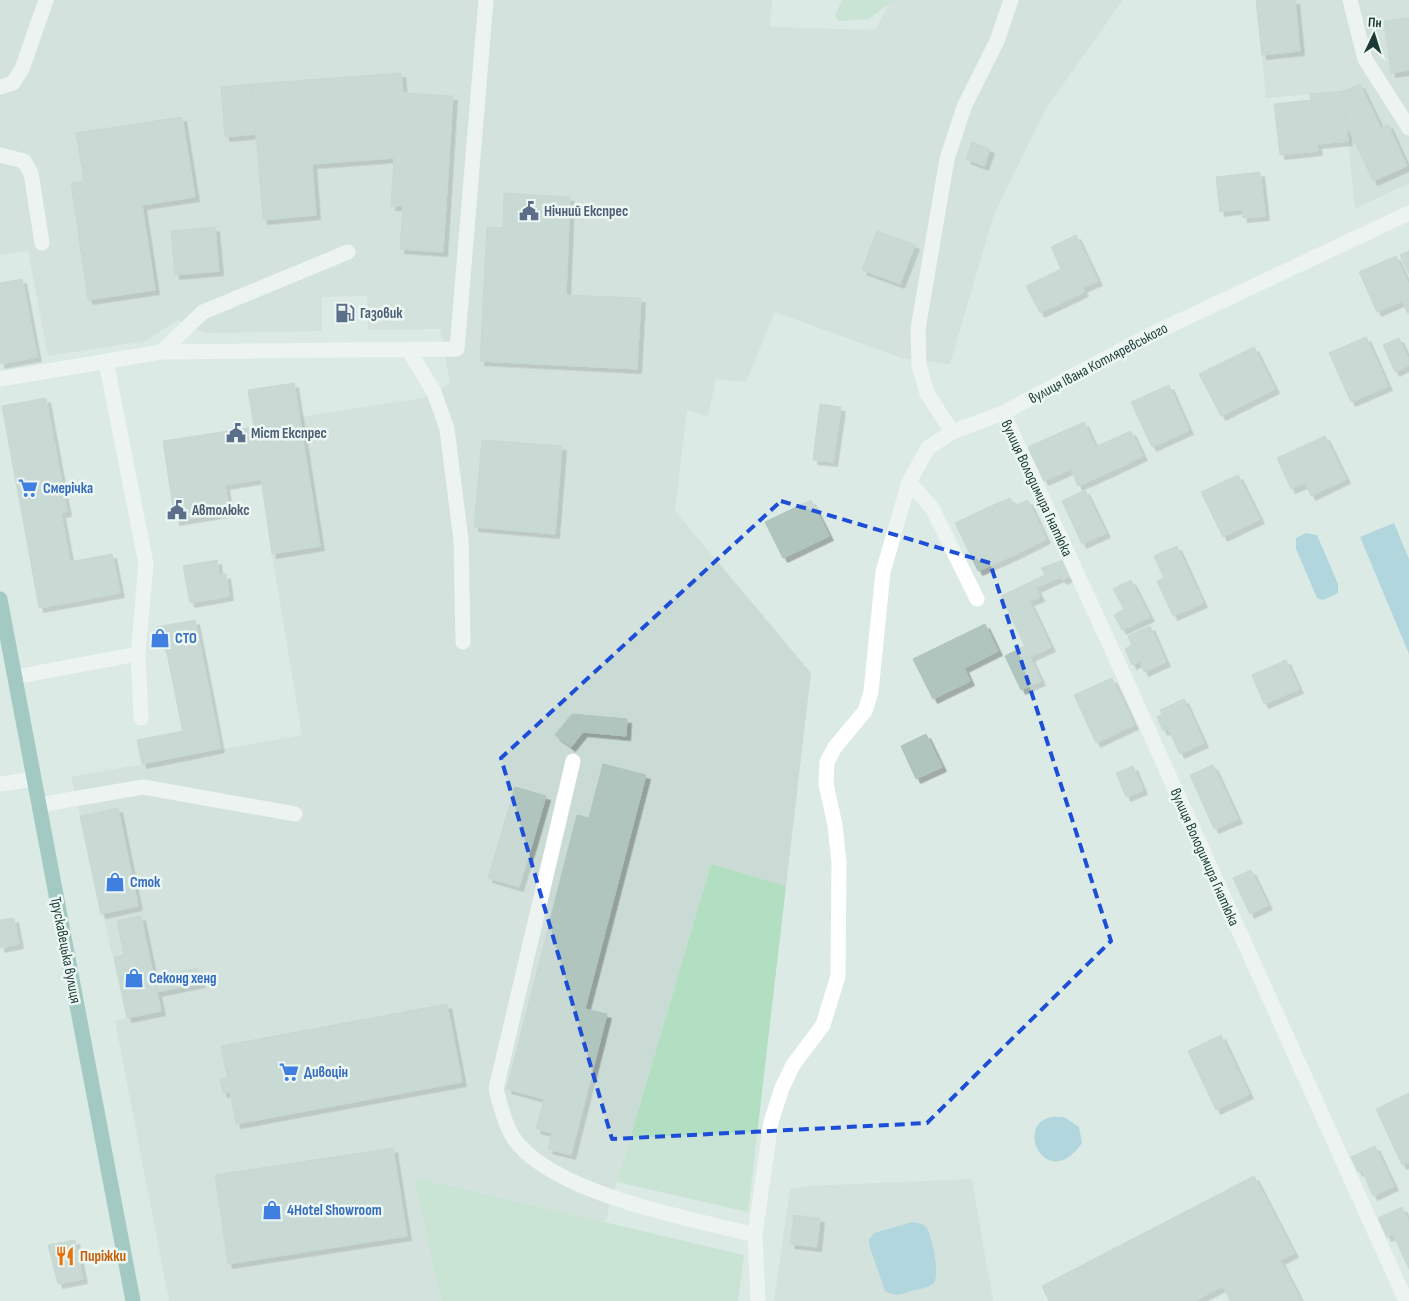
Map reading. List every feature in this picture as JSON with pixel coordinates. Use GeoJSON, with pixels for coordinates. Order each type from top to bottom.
{"type":"FeatureCollection","features":[{"type":"Feature","properties":{"kind":"main road","name":"Трускавецька вулиця"},"geometry":{"type":"LineString","coordinates":[[0,599],[5,652],[15,677],[133,1301]]}},
{"type":"Feature","properties":{"kind":"street"},"geometry":{"type":"LineString","coordinates":[[0,87],[14,83],[22,69],[46,0]]}},
{"type":"Feature","properties":{"kind":"street"},"geometry":{"type":"LineString","coordinates":[[0,379],[161,352],[409,351],[457,349],[486,0]]}},
{"type":"Feature","properties":{"kind":"street"},"geometry":{"type":"LineString","coordinates":[[952,432],[927,392],[919,365],[918,329],[947,159],[964,107],[997,41],[1011,0]]}},
{"type":"Feature","properties":{"kind":"street"},"geometry":{"type":"LineString","coordinates":[[1350,0],[1365,59],[1409,128]]}},
{"type":"Feature","properties":{"kind":"street"},"geometry":{"type":"LineString","coordinates":[[0,155],[24,161],[32,173],[42,243]]}},
{"type":"Feature","properties":{"kind":"street","name":"вулиця Івана Котляревського"},"geometry":{"type":"LineString","coordinates":[[758,1301],[755,1235],[771,1122],[782,1088],[793,1065],[824,1025],[838,976],[839,862],[835,825],[826,784],[826,762],[835,746],[866,711],[871,692],[883,572],[909,482],[928,448],[952,432],[1002,414],[1152,334],[1409,213]]}},
{"type":"Feature","properties":{"kind":"street"},"geometry":{"type":"LineString","coordinates":[[161,352],[203,312],[348,252]]}},
{"type":"Feature","properties":{"kind":"street"},"geometry":{"type":"LineString","coordinates":[[409,351],[434,392],[447,429],[461,540],[462,642]]}},
{"type":"Feature","properties":{"kind":"street"},"geometry":{"type":"LineString","coordinates":[[106,361],[146,564],[138,654],[141,718]]}},
{"type":"Feature","properties":{"kind":"street","name":"вулиця Володимира Гнатюка"},"geometry":{"type":"LineString","coordinates":[[1002,414],[1120,666],[1406,1301]]}},
{"type":"Feature","properties":{"kind":"street"},"geometry":{"type":"LineString","coordinates":[[909,482],[932,508],[977,599]]}},
{"type":"Feature","properties":{"kind":"street"},"geometry":{"type":"LineString","coordinates":[[15,677],[138,654]]}},
{"type":"Feature","properties":{"kind":"street"},"geometry":{"type":"LineString","coordinates":[[573,761],[496,1089],[504,1118],[518,1144],[547,1169],[612,1198],[755,1235]]}},
{"type":"Feature","properties":{"kind":"street"},"geometry":{"type":"LineString","coordinates":[[0,784],[34,778]]}},
{"type":"Feature","properties":{"kind":"street"},"geometry":{"type":"LineString","coordinates":[[39,805],[143,787],[295,814]]}},
{"type":"Feature","properties":{"kind":"highlighted area"},"geometry":{"type":"Polygon","coordinates":[[[781,501],[990,563],[1111,941],[927,1123],[612,1139],[501,758],[781,501]]]}},
{"type":"Feature","properties":{"kind":"shaded area"},"geometry":{"type":"Polygon","coordinates":[[[0,0],[772,0],[770,27],[875,30],[891,0],[1123,0],[1047,107],[994,214],[950,364],[904,359],[775,312],[746,382],[716,379],[708,416],[687,410],[675,511],[811,673],[786,886],[711,864],[605,1222],[415,1177],[441,1301],[169,1301],[115,1021],[127,1018],[71,777],[302,735],[272,554],[320,546],[299,417],[423,398],[450,384],[440,329],[368,330],[367,296],[322,297],[322,331],[205,333],[178,320],[145,341],[48,356],[28,251],[0,255],[0,0]]]}},
{"type":"Feature","properties":{"kind":"shaded area"},"geometry":{"type":"Polygon","coordinates":[[[1256,0],[1409,0],[1409,183],[1355,209],[1343,91],[1266,98],[1256,0]]]}},
{"type":"Feature","properties":{"kind":"shaded area"},"geometry":{"type":"Polygon","coordinates":[[[972,1179],[993,1301],[774,1301],[790,1189],[807,1186],[972,1179]]]}},
{"type":"Feature","properties":{"kind":"green space"},"geometry":{"type":"Polygon","coordinates":[[[842,0],[894,0],[869,19],[839,21],[835,16],[842,0]]]}},
{"type":"Feature","properties":{"kind":"green space"},"geometry":{"type":"Polygon","coordinates":[[[711,864],[786,886],[748,1212],[617,1182],[711,864]]]}},
{"type":"Feature","properties":{"kind":"green space"},"geometry":{"type":"Polygon","coordinates":[[[414,1177],[744,1255],[738,1301],[441,1301],[414,1177]]]}},
{"type":"Feature","properties":{"kind":"water"},"geometry":{"type":"Polygon","coordinates":[[[1394,523],[1409,559],[1409,654],[1360,537],[1394,523]]]}},
{"type":"Feature","properties":{"kind":"water"},"geometry":{"type":"Polygon","coordinates":[[[1306,533],[1317,535],[1338,584],[1338,593],[1323,600],[1317,598],[1296,549],[1296,538],[1306,533]]]}},
{"type":"Feature","properties":{"kind":"water"},"geometry":{"type":"Polygon","coordinates":[[[1064,1117],[1079,1127],[1082,1143],[1069,1156],[1058,1161],[1048,1160],[1040,1153],[1035,1144],[1035,1133],[1039,1124],[1048,1118],[1064,1117]]]}},
{"type":"Feature","properties":{"kind":"water"},"geometry":{"type":"Polygon","coordinates":[[[912,1222],[923,1225],[928,1231],[935,1256],[935,1280],[933,1284],[926,1287],[895,1295],[885,1291],[869,1240],[874,1233],[912,1222]]]}},
{"type":"Feature","properties":{"kind":"building"},"geometry":{"type":"Polygon","coordinates":[[[1256,0],[1295,0],[1300,51],[1262,55],[1256,0]]]}},
{"type":"Feature","properties":{"kind":"building"},"geometry":{"type":"Polygon","coordinates":[[[1409,18],[1409,70],[1391,73],[1384,21],[1409,18]]]}},
{"type":"Feature","properties":{"kind":"building"},"geometry":{"type":"Polygon","coordinates":[[[401,73],[403,93],[453,96],[443,252],[400,249],[403,206],[391,206],[394,158],[312,164],[316,215],[263,220],[252,84],[401,73]]]}},
{"type":"Feature","properties":{"kind":"building"},"geometry":{"type":"Polygon","coordinates":[[[252,84],[256,134],[225,137],[221,87],[252,84]]]}},
{"type":"Feature","properties":{"kind":"building"},"geometry":{"type":"Polygon","coordinates":[[[1360,84],[1381,128],[1388,124],[1407,166],[1373,181],[1346,123],[1343,91],[1360,84]]]}},
{"type":"Feature","properties":{"kind":"building"},"geometry":{"type":"Polygon","coordinates":[[[1343,91],[1348,141],[1317,144],[1318,151],[1280,155],[1274,104],[1311,100],[1310,94],[1343,91]]]}},
{"type":"Feature","properties":{"kind":"building"},"geometry":{"type":"Polygon","coordinates":[[[182,117],[195,197],[142,205],[155,290],[88,300],[71,183],[84,181],[76,133],[182,117]]]}},
{"type":"Feature","properties":{"kind":"building"},"geometry":{"type":"Polygon","coordinates":[[[972,142],[990,149],[984,166],[966,159],[972,142]]]}},
{"type":"Feature","properties":{"kind":"building"},"geometry":{"type":"Polygon","coordinates":[[[1260,172],[1265,216],[1243,218],[1242,209],[1220,212],[1216,177],[1260,172]]]}},
{"type":"Feature","properties":{"kind":"building"},"geometry":{"type":"Polygon","coordinates":[[[504,193],[570,197],[566,295],[641,298],[637,369],[480,361],[487,227],[503,228],[504,193]]]}},
{"type":"Feature","properties":{"kind":"building"},"geometry":{"type":"Polygon","coordinates":[[[215,227],[219,271],[175,275],[171,231],[215,227]]]}},
{"type":"Feature","properties":{"kind":"building"},"geometry":{"type":"Polygon","coordinates":[[[877,231],[915,245],[900,284],[862,270],[877,231]]]}},
{"type":"Feature","properties":{"kind":"building"},"geometry":{"type":"Polygon","coordinates":[[[1076,235],[1098,281],[1082,288],[1084,292],[1040,313],[1026,286],[1061,269],[1051,247],[1076,235]]]}},
{"type":"Feature","properties":{"kind":"building"},"geometry":{"type":"Polygon","coordinates":[[[1409,251],[1409,274],[1400,255],[1409,251]]]}},
{"type":"Feature","properties":{"kind":"building"},"geometry":{"type":"Polygon","coordinates":[[[1396,256],[1409,285],[1408,314],[1402,301],[1377,312],[1359,272],[1396,256]]]}},
{"type":"Feature","properties":{"kind":"building"},"geometry":{"type":"Polygon","coordinates":[[[22,279],[37,357],[0,364],[0,283],[22,279]]]}},
{"type":"Feature","properties":{"kind":"building"},"geometry":{"type":"Polygon","coordinates":[[[1366,337],[1388,386],[1351,402],[1329,353],[1366,337]]]}},
{"type":"Feature","properties":{"kind":"building"},"geometry":{"type":"Polygon","coordinates":[[[1399,338],[1409,360],[1409,365],[1395,372],[1383,345],[1399,338]]]}},
{"type":"Feature","properties":{"kind":"building"},"geometry":{"type":"Polygon","coordinates":[[[1254,347],[1275,389],[1221,416],[1199,374],[1254,347]]]}},
{"type":"Feature","properties":{"kind":"building"},"geometry":{"type":"Polygon","coordinates":[[[294,383],[320,546],[272,554],[261,479],[225,485],[229,512],[175,521],[163,441],[254,427],[248,390],[294,383]]]}},
{"type":"Feature","properties":{"kind":"building"},"geometry":{"type":"Polygon","coordinates":[[[1169,385],[1189,430],[1152,447],[1131,402],[1169,385]]]}},
{"type":"Feature","properties":{"kind":"building"},"geometry":{"type":"Polygon","coordinates":[[[46,398],[67,512],[23,520],[2,406],[46,398]]]}},
{"type":"Feature","properties":{"kind":"building"},"geometry":{"type":"Polygon","coordinates":[[[820,404],[841,407],[833,462],[813,460],[820,404]]]}},
{"type":"Feature","properties":{"kind":"building"},"geometry":{"type":"Polygon","coordinates":[[[1084,422],[1107,473],[1078,486],[1071,469],[1044,481],[1028,447],[1084,422]]]}},
{"type":"Feature","properties":{"kind":"building"},"geometry":{"type":"Polygon","coordinates":[[[1131,431],[1143,456],[1107,473],[1095,447],[1131,431]]]}},
{"type":"Feature","properties":{"kind":"building"},"geometry":{"type":"Polygon","coordinates":[[[1325,436],[1346,479],[1311,496],[1305,483],[1291,489],[1277,458],[1325,436]]]}},
{"type":"Feature","properties":{"kind":"building"},"geometry":{"type":"Polygon","coordinates":[[[482,440],[562,446],[555,534],[474,527],[482,440]]]}},
{"type":"Feature","properties":{"kind":"building"},"geometry":{"type":"Polygon","coordinates":[[[1238,475],[1260,519],[1223,537],[1201,492],[1238,475]]]}},
{"type":"Feature","properties":{"kind":"building"},"geometry":{"type":"Polygon","coordinates":[[[1085,490],[1106,533],[1082,544],[1062,501],[1085,490]]]}},
{"type":"Feature","properties":{"kind":"building"},"geometry":{"type":"Polygon","coordinates":[[[1010,498],[1014,506],[1028,500],[1046,539],[1014,555],[991,506],[1010,498]]]}},
{"type":"Feature","properties":{"kind":"building"},"geometry":{"type":"Polygon","coordinates":[[[811,500],[829,536],[783,558],[765,522],[811,500]]]}},
{"type":"Feature","properties":{"kind":"building"},"geometry":{"type":"Polygon","coordinates":[[[991,506],[1014,555],[978,571],[955,523],[991,506]]]}},
{"type":"Feature","properties":{"kind":"building"},"geometry":{"type":"Polygon","coordinates":[[[61,514],[70,562],[32,569],[23,520],[61,514]]]}},
{"type":"Feature","properties":{"kind":"building"},"geometry":{"type":"Polygon","coordinates":[[[1177,546],[1203,603],[1173,616],[1157,581],[1164,578],[1154,556],[1177,546]]]}},
{"type":"Feature","properties":{"kind":"building"},"geometry":{"type":"Polygon","coordinates":[[[112,554],[120,593],[39,608],[32,569],[112,554]]]}},
{"type":"Feature","properties":{"kind":"building"},"geometry":{"type":"Polygon","coordinates":[[[217,560],[219,576],[226,574],[229,596],[190,603],[183,566],[217,560]]]}},
{"type":"Feature","properties":{"kind":"building"},"geometry":{"type":"Polygon","coordinates":[[[1064,560],[1071,576],[1062,580],[1060,577],[1036,588],[1040,597],[1030,601],[1022,586],[1045,575],[1041,568],[1064,560]]]}},
{"type":"Feature","properties":{"kind":"building"},"geometry":{"type":"Polygon","coordinates":[[[1131,580],[1150,617],[1122,630],[1114,615],[1124,609],[1113,589],[1131,580]]]}},
{"type":"Feature","properties":{"kind":"building"},"geometry":{"type":"Polygon","coordinates":[[[1022,586],[1051,647],[1030,657],[1001,596],[1022,586]]]}},
{"type":"Feature","properties":{"kind":"building"},"geometry":{"type":"Polygon","coordinates":[[[195,620],[212,706],[179,713],[166,648],[162,649],[157,627],[195,620]]]}},
{"type":"Feature","properties":{"kind":"building"},"geometry":{"type":"Polygon","coordinates":[[[985,624],[998,651],[964,668],[970,681],[933,699],[913,659],[985,624]]]}},
{"type":"Feature","properties":{"kind":"building"},"geometry":{"type":"Polygon","coordinates":[[[1150,626],[1166,662],[1144,672],[1140,661],[1132,665],[1125,649],[1132,645],[1128,636],[1150,626]]]}},
{"type":"Feature","properties":{"kind":"building"},"geometry":{"type":"Polygon","coordinates":[[[1025,646],[1041,681],[1021,690],[1005,656],[1025,646]]]}},
{"type":"Feature","properties":{"kind":"building"},"geometry":{"type":"Polygon","coordinates":[[[1286,660],[1299,689],[1264,704],[1252,675],[1286,660]]]}},
{"type":"Feature","properties":{"kind":"building"},"geometry":{"type":"Polygon","coordinates":[[[1112,678],[1134,725],[1096,743],[1074,695],[1112,678]]]}},
{"type":"Feature","properties":{"kind":"building"},"geometry":{"type":"Polygon","coordinates":[[[1184,699],[1204,743],[1180,754],[1168,729],[1163,731],[1157,717],[1162,714],[1160,710],[1184,699]]]}},
{"type":"Feature","properties":{"kind":"building"},"geometry":{"type":"Polygon","coordinates":[[[212,706],[220,748],[187,755],[179,713],[212,706]]]}},
{"type":"Feature","properties":{"kind":"building"},"geometry":{"type":"Polygon","coordinates":[[[572,714],[627,719],[626,736],[583,732],[571,747],[555,735],[572,714]]]}},
{"type":"Feature","properties":{"kind":"building"},"geometry":{"type":"Polygon","coordinates":[[[183,731],[187,755],[142,764],[137,740],[183,731]]]}},
{"type":"Feature","properties":{"kind":"building"},"geometry":{"type":"Polygon","coordinates":[[[926,734],[942,767],[916,779],[901,746],[926,734]]]}},
{"type":"Feature","properties":{"kind":"building"},"geometry":{"type":"Polygon","coordinates":[[[603,764],[646,775],[585,1009],[607,1014],[571,1155],[548,1149],[552,1133],[536,1129],[544,1099],[507,1089],[577,815],[589,818],[603,764]]]}},
{"type":"Feature","properties":{"kind":"building"},"geometry":{"type":"Polygon","coordinates":[[[1213,765],[1238,819],[1214,829],[1190,775],[1213,765]]]}},
{"type":"Feature","properties":{"kind":"building"},"geometry":{"type":"Polygon","coordinates":[[[1133,766],[1143,790],[1126,797],[1116,773],[1133,766]]]}},
{"type":"Feature","properties":{"kind":"building"},"geometry":{"type":"Polygon","coordinates":[[[515,787],[546,796],[533,841],[502,831],[515,787]]]}},
{"type":"Feature","properties":{"kind":"building"},"geometry":{"type":"Polygon","coordinates":[[[118,808],[138,906],[101,914],[80,816],[118,808]]]}},
{"type":"Feature","properties":{"kind":"building"},"geometry":{"type":"Polygon","coordinates":[[[502,831],[533,841],[519,887],[488,878],[502,831]]]}},
{"type":"Feature","properties":{"kind":"building"},"geometry":{"type":"Polygon","coordinates":[[[1251,870],[1268,905],[1250,914],[1233,878],[1251,870]]]}},
{"type":"Feature","properties":{"kind":"building"},"geometry":{"type":"Polygon","coordinates":[[[141,916],[148,950],[124,955],[117,921],[141,916]]]}},
{"type":"Feature","properties":{"kind":"building"},"geometry":{"type":"Polygon","coordinates":[[[14,918],[19,944],[0,948],[0,920],[14,918]]]}},
{"type":"Feature","properties":{"kind":"building"},"geometry":{"type":"Polygon","coordinates":[[[148,950],[161,1011],[127,1018],[114,957],[148,950]]]}},
{"type":"Feature","properties":{"kind":"building"},"geometry":{"type":"Polygon","coordinates":[[[198,968],[201,983],[157,992],[154,978],[198,968]]]}},
{"type":"Feature","properties":{"kind":"building"},"geometry":{"type":"Polygon","coordinates":[[[447,1004],[462,1082],[236,1124],[230,1092],[223,1093],[220,1079],[227,1077],[221,1046],[447,1004]]]}},
{"type":"Feature","properties":{"kind":"building"},"geometry":{"type":"Polygon","coordinates":[[[1221,1035],[1249,1094],[1216,1110],[1188,1051],[1221,1035]]]}},
{"type":"Feature","properties":{"kind":"building"},"geometry":{"type":"Polygon","coordinates":[[[1409,1093],[1409,1162],[1402,1165],[1376,1109],[1409,1093]]]}},
{"type":"Feature","properties":{"kind":"building"},"geometry":{"type":"Polygon","coordinates":[[[1375,1146],[1394,1186],[1373,1196],[1362,1170],[1358,1172],[1351,1157],[1375,1146]]]}},
{"type":"Feature","properties":{"kind":"building"},"geometry":{"type":"Polygon","coordinates":[[[393,1148],[407,1236],[228,1264],[215,1175],[393,1148]]]}},
{"type":"Feature","properties":{"kind":"building"},"geometry":{"type":"Polygon","coordinates":[[[1254,1176],[1294,1253],[1280,1260],[1301,1301],[1230,1301],[1223,1286],[1194,1301],[1049,1301],[1042,1286],[1254,1176]]]}},
{"type":"Feature","properties":{"kind":"building"},"geometry":{"type":"Polygon","coordinates":[[[1402,1207],[1409,1222],[1409,1269],[1393,1234],[1387,1237],[1378,1218],[1402,1207]]]}},
{"type":"Feature","properties":{"kind":"building"},"geometry":{"type":"Polygon","coordinates":[[[794,1215],[820,1218],[817,1247],[790,1244],[794,1215]]]}},
{"type":"Feature","properties":{"kind":"building"},"geometry":{"type":"Polygon","coordinates":[[[75,1240],[83,1279],[58,1284],[48,1245],[75,1240]]]}},
{"type":"Feature","properties":{"kind":"place","name":"Нічний Експрес"},"geometry":{"type":"Point","coordinates":[529,211]}},
{"type":"Feature","properties":{"kind":"place","name":"Газовик"},"geometry":{"type":"Point","coordinates":[345,313]}},
{"type":"Feature","properties":{"kind":"place","name":"Міст Експрес"},"geometry":{"type":"Point","coordinates":[236,433]}},
{"type":"Feature","properties":{"kind":"place","name":"Смерічка"},"geometry":{"type":"Point","coordinates":[28,488]}},
{"type":"Feature","properties":{"kind":"place","name":"Автолюкс"},"geometry":{"type":"Point","coordinates":[177,510]}},
{"type":"Feature","properties":{"kind":"place","name":"СТО"},"geometry":{"type":"Point","coordinates":[160,638]}},
{"type":"Feature","properties":{"kind":"place","name":"Сток"},"geometry":{"type":"Point","coordinates":[115,882]}},
{"type":"Feature","properties":{"kind":"place","name":"Секонд хенд"},"geometry":{"type":"Point","coordinates":[134,978]}},
{"type":"Feature","properties":{"kind":"place","name":"Дивоцін"},"geometry":{"type":"Point","coordinates":[289,1072]}},
{"type":"Feature","properties":{"kind":"place","name":"4Hotel Showroom"},"geometry":{"type":"Point","coordinates":[272,1210]}},
{"type":"Feature","properties":{"kind":"place","name":"Пиріжки"},"geometry":{"type":"Point","coordinates":[65,1256]}}]}
